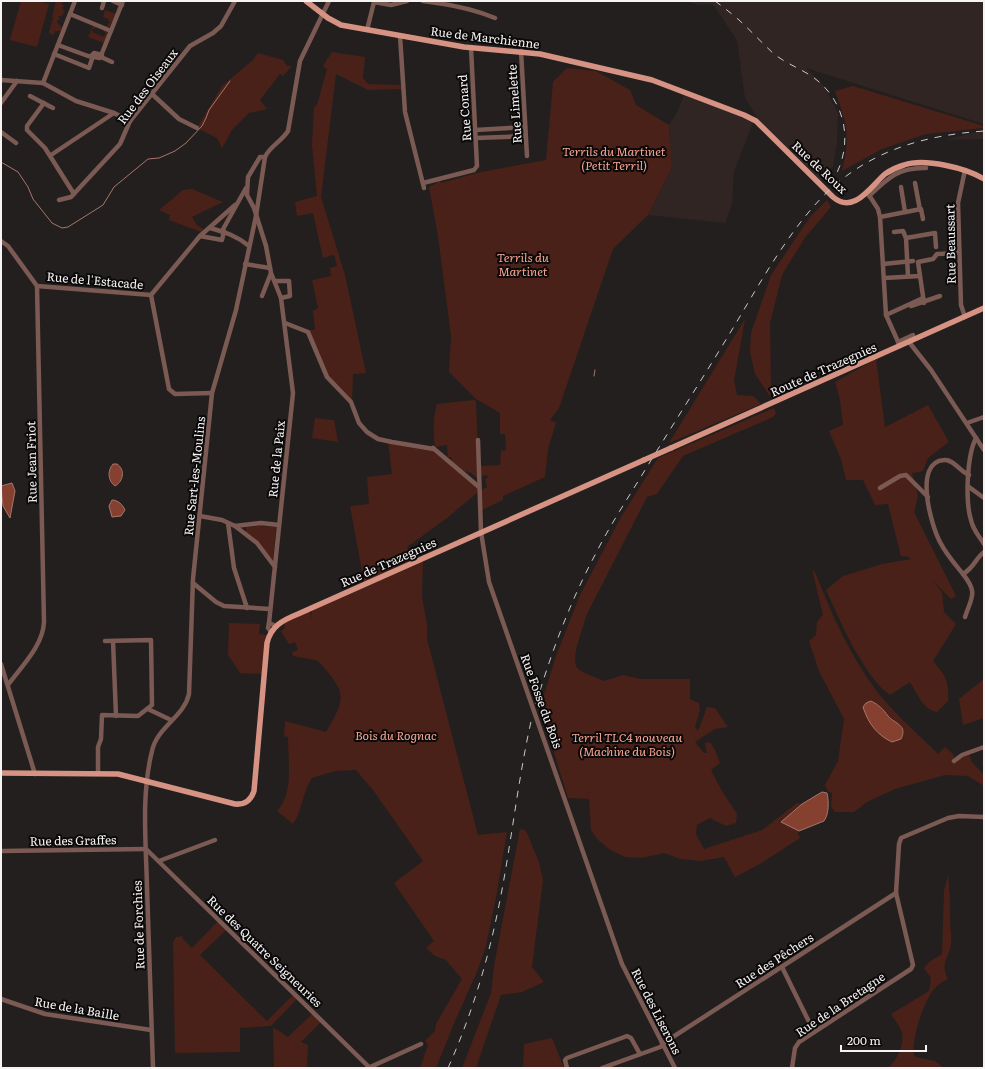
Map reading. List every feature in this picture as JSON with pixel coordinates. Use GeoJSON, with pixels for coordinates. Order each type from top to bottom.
{"type":"FeatureCollection","features":[{"type":"Feature","properties":{"kind":"main road","name":"Rue de Marchienne"},"geometry":{"type":"LineString","coordinates":[[306,1],[321,14],[341,25],[471,48],[536,53],[643,78]]}},
{"type":"Feature","properties":{"kind":"main road","name":"Rue de Roux"},"geometry":{"type":"LineString","coordinates":[[643,78],[752,118],[838,201],[852,202],[868,194],[889,171],[907,164],[922,163],[965,170],[984,179]]}},
{"type":"Feature","properties":{"kind":"main road","name":"Route de Trazegnies"},"geometry":{"type":"LineString","coordinates":[[671,448],[899,344],[909,342],[984,308]]}},
{"type":"Feature","properties":{"kind":"main road","name":"Rue de Trazegnies"},"geometry":{"type":"LineString","coordinates":[[146,781],[235,804],[244,803],[251,798],[254,787],[267,643],[271,632],[276,626],[289,618],[671,448]]}},
{"type":"Feature","properties":{"kind":"main road"},"geometry":{"type":"LineString","coordinates":[[1,773],[118,774],[146,781]]}},
{"type":"Feature","properties":{"kind":"street"},"geometry":{"type":"LineString","coordinates":[[42,83],[75,1]]}},
{"type":"Feature","properties":{"kind":"street"},"geometry":{"type":"LineString","coordinates":[[102,8],[104,1]]}},
{"type":"Feature","properties":{"kind":"street"},"geometry":{"type":"LineString","coordinates":[[101,57],[122,3],[113,1]]}},
{"type":"Feature","properties":{"kind":"street","name":"Rue des Oiseaux"},"geometry":{"type":"LineString","coordinates":[[59,200],[67,199],[74,194],[120,144],[130,121],[190,46],[213,33],[221,26],[235,1]]}},
{"type":"Feature","properties":{"kind":"street"},"geometry":{"type":"LineString","coordinates":[[200,236],[222,240],[223,231],[235,205],[246,188],[248,177],[253,166],[260,157],[265,157],[268,150],[284,138],[288,131],[300,61],[320,22],[321,14],[328,1]]}},
{"type":"Feature","properties":{"kind":"street"},"geometry":{"type":"LineString","coordinates":[[367,30],[374,2],[391,4],[407,1]]}},
{"type":"Feature","properties":{"kind":"street"},"geometry":{"type":"LineString","coordinates":[[423,1],[453,5],[495,18]]}},
{"type":"Feature","properties":{"kind":"street"},"geometry":{"type":"LineString","coordinates":[[70,14],[111,31]]}},
{"type":"Feature","properties":{"kind":"street","name":"Rue Conard"},"geometry":{"type":"LineString","coordinates":[[400,36],[405,112],[424,185],[474,170],[477,166],[471,48]]}},
{"type":"Feature","properties":{"kind":"street"},"geometry":{"type":"LineString","coordinates":[[58,45],[92,56]]}},
{"type":"Feature","properties":{"kind":"street","name":"Rue Limelette"},"geometry":{"type":"LineString","coordinates":[[521,51],[527,156]]}},
{"type":"Feature","properties":{"kind":"street"},"geometry":{"type":"LineString","coordinates":[[54,54],[89,68],[94,52],[112,62]]}},
{"type":"Feature","properties":{"kind":"street"},"geometry":{"type":"LineString","coordinates":[[1,80],[42,83],[76,102],[114,113],[130,121]]}},
{"type":"Feature","properties":{"kind":"street"},"geometry":{"type":"LineString","coordinates":[[1,103],[17,81]]}},
{"type":"Feature","properties":{"kind":"street"},"geometry":{"type":"LineString","coordinates":[[152,94],[180,119],[197,128]]}},
{"type":"Feature","properties":{"kind":"street"},"geometry":{"type":"LineString","coordinates":[[30,96],[53,108]]}},
{"type":"Feature","properties":{"kind":"street"},"geometry":{"type":"LineString","coordinates":[[44,103],[27,126],[26,130],[42,144],[74,194]]}},
{"type":"Feature","properties":{"kind":"street"},"geometry":{"type":"LineString","coordinates":[[50,155],[114,113]]}},
{"type":"Feature","properties":{"kind":"street"},"geometry":{"type":"LineString","coordinates":[[475,130],[525,127]]}},
{"type":"Feature","properties":{"kind":"street"},"geometry":{"type":"LineString","coordinates":[[1,132],[16,143]]}},
{"type":"Feature","properties":{"kind":"street"},"geometry":{"type":"LineString","coordinates":[[476,138],[526,136]]}},
{"type":"Feature","properties":{"kind":"street","name":"Rue Sart-les-Moulins"},"geometry":{"type":"LineString","coordinates":[[146,781],[154,744],[160,733],[182,708],[189,694],[193,583],[212,393],[236,310],[256,216],[265,157]]}},
{"type":"Feature","properties":{"kind":"street","name":"Rue de Roux"},"geometry":{"type":"LineString","coordinates":[[868,194],[900,172],[913,168],[926,168]]}},
{"type":"Feature","properties":{"kind":"street","name":"Rue Beaussart"},"geometry":{"type":"LineString","coordinates":[[965,170],[958,203],[961,305],[966,317]]}},
{"type":"Feature","properties":{"kind":"street"},"geometry":{"type":"LineString","coordinates":[[915,183],[923,219]]}},
{"type":"Feature","properties":{"kind":"street"},"geometry":{"type":"LineString","coordinates":[[901,187],[905,212]]}},
{"type":"Feature","properties":{"kind":"street","name":"Rue de la Paix"},"geometry":{"type":"LineString","coordinates":[[246,188],[247,195],[266,246],[271,270],[281,298],[293,393],[268,628],[271,632]]}},
{"type":"Feature","properties":{"kind":"street"},"geometry":{"type":"LineString","coordinates":[[868,194],[878,209],[880,217],[886,315],[899,344],[913,335]]}},
{"type":"Feature","properties":{"kind":"street"},"geometry":{"type":"LineString","coordinates":[[212,393],[175,394],[169,389],[151,295],[200,236],[235,205]]}},
{"type":"Feature","properties":{"kind":"street"},"geometry":{"type":"LineString","coordinates":[[880,217],[920,210]]}},
{"type":"Feature","properties":{"kind":"street"},"geometry":{"type":"LineString","coordinates":[[210,228],[223,231],[239,238],[249,246]]}},
{"type":"Feature","properties":{"kind":"street"},"geometry":{"type":"LineString","coordinates":[[894,232],[903,231],[906,238],[908,276]]}},
{"type":"Feature","properties":{"kind":"street"},"geometry":{"type":"LineString","coordinates":[[906,238],[935,233],[936,247]]}},
{"type":"Feature","properties":{"kind":"street"},"geometry":{"type":"LineString","coordinates":[[1,241],[8,246],[37,286]]}},
{"type":"Feature","properties":{"kind":"street"},"geometry":{"type":"LineString","coordinates":[[923,300],[918,262],[933,258],[937,254],[959,253]]}},
{"type":"Feature","properties":{"kind":"street"},"geometry":{"type":"LineString","coordinates":[[883,264],[913,261]]}},
{"type":"Feature","properties":{"kind":"street"},"geometry":{"type":"LineString","coordinates":[[245,264],[271,270],[262,296]]}},
{"type":"Feature","properties":{"kind":"street"},"geometry":{"type":"LineString","coordinates":[[884,278],[920,276]]}},
{"type":"Feature","properties":{"kind":"street"},"geometry":{"type":"LineString","coordinates":[[275,282],[290,281],[290,296],[281,298]]}},
{"type":"Feature","properties":{"kind":"street","name":"Rue de l'Estacade"},"geometry":{"type":"LineString","coordinates":[[37,286],[151,295]]}},
{"type":"Feature","properties":{"kind":"street","name":"Rue Jean Friot"},"geometry":{"type":"LineString","coordinates":[[8,685],[32,652],[44,632],[37,286]]}},
{"type":"Feature","properties":{"kind":"street"},"geometry":{"type":"LineString","coordinates":[[886,315],[908,305],[940,296]]}},
{"type":"Feature","properties":{"kind":"street"},"geometry":{"type":"LineString","coordinates":[[285,323],[308,332],[327,377],[351,402],[359,423],[367,432],[374,437],[388,441],[434,448],[479,487]]}},
{"type":"Feature","properties":{"kind":"street"},"geometry":{"type":"LineString","coordinates":[[909,342],[931,370],[968,423],[984,450]]}},
{"type":"Feature","properties":{"kind":"street"},"geometry":{"type":"LineString","coordinates":[[968,423],[984,417]]}},
{"type":"Feature","properties":{"kind":"street"},"geometry":{"type":"LineString","coordinates":[[976,438],[973,445],[969,475],[968,508],[975,532],[984,544]]}},
{"type":"Feature","properties":{"kind":"street","name":"Rue Fosse du Bois"},"geometry":{"type":"LineString","coordinates":[[478,440],[481,532],[489,582],[622,964]]}},
{"type":"Feature","properties":{"kind":"street"},"geometry":{"type":"LineString","coordinates":[[965,617],[973,593],[972,587],[964,574],[947,555],[935,531],[928,497],[927,475],[929,470],[938,461],[951,461],[969,475]]}},
{"type":"Feature","properties":{"kind":"street"},"geometry":{"type":"LineString","coordinates":[[880,488],[900,476],[906,475],[928,497]]}},
{"type":"Feature","properties":{"kind":"street"},"geometry":{"type":"LineString","coordinates":[[968,488],[984,498]]}},
{"type":"Feature","properties":{"kind":"street"},"geometry":{"type":"LineString","coordinates":[[200,516],[235,526],[257,543],[274,567]]}},
{"type":"Feature","properties":{"kind":"street"},"geometry":{"type":"LineString","coordinates":[[228,523],[234,568],[247,608]]}},
{"type":"Feature","properties":{"kind":"street"},"geometry":{"type":"LineString","coordinates":[[235,526],[261,523],[279,525]]}},
{"type":"Feature","properties":{"kind":"street"},"geometry":{"type":"LineString","coordinates":[[964,574],[972,569],[975,560],[984,552]]}},
{"type":"Feature","properties":{"kind":"street"},"geometry":{"type":"LineString","coordinates":[[193,583],[224,606],[270,609]]}},
{"type":"Feature","properties":{"kind":"street"},"geometry":{"type":"LineString","coordinates":[[269,623],[276,626]]}},
{"type":"Feature","properties":{"kind":"street"},"geometry":{"type":"LineString","coordinates":[[98,774],[98,747],[101,740],[102,715],[138,716],[152,705],[151,640],[105,642]]}},
{"type":"Feature","properties":{"kind":"street"},"geometry":{"type":"LineString","coordinates":[[113,641],[116,716]]}},
{"type":"Feature","properties":{"kind":"street"},"geometry":{"type":"LineString","coordinates":[[1,664],[35,774]]}},
{"type":"Feature","properties":{"kind":"street"},"geometry":{"type":"LineString","coordinates":[[148,709],[171,720]]}},
{"type":"Feature","properties":{"kind":"street"},"geometry":{"type":"LineString","coordinates":[[954,761],[962,755],[984,747]]}},
{"type":"Feature","properties":{"kind":"street","name":"Rue de Forchies"},"geometry":{"type":"LineString","coordinates":[[146,781],[146,849],[153,1068]]}},
{"type":"Feature","properties":{"kind":"street"},"geometry":{"type":"LineString","coordinates":[[896,893],[899,844],[901,838],[948,818],[959,816],[984,817]]}},
{"type":"Feature","properties":{"kind":"street"},"geometry":{"type":"LineString","coordinates":[[159,861],[215,840]]}},
{"type":"Feature","properties":{"kind":"street","name":"Rue des Graffes"},"geometry":{"type":"LineString","coordinates":[[1,851],[146,849]]}},
{"type":"Feature","properties":{"kind":"street","name":"Rue des Quatre Seigneuries"},"geometry":{"type":"LineString","coordinates":[[146,849],[369,1068]]}},
{"type":"Feature","properties":{"kind":"street","name":"Rue de la Bretagne"},"geometry":{"type":"LineString","coordinates":[[792,1068],[797,1045],[814,1032],[911,969],[913,965],[896,893]]}},
{"type":"Feature","properties":{"kind":"street","name":"Rue des Pêchers"},"geometry":{"type":"LineString","coordinates":[[604,1068],[662,1045],[896,893]]}},
{"type":"Feature","properties":{"kind":"street","name":"Rue des Liserons"},"geometry":{"type":"LineString","coordinates":[[622,964],[674,1068]]}},
{"type":"Feature","properties":{"kind":"street"},"geometry":{"type":"LineString","coordinates":[[782,967],[814,1032]]}},
{"type":"Feature","properties":{"kind":"street","name":"Rue de la Baille"},"geometry":{"type":"LineString","coordinates":[[1,999],[45,1014],[151,1030]]}},
{"type":"Feature","properties":{"kind":"street"},"geometry":{"type":"LineString","coordinates":[[567,1068],[565,1060],[567,1058],[627,1036],[631,1038],[640,1054]]}},
{"type":"Feature","properties":{"kind":"street"},"geometry":{"type":"LineString","coordinates":[[369,1068],[421,1044]]}},
{"type":"Feature","properties":{"kind":"shaded area"},"geometry":{"type":"Polygon","coordinates":[[[686,1],[984,2],[984,124],[806,68],[824,86],[838,113],[837,144],[833,166],[820,181],[757,117],[745,98],[737,40],[714,6],[709,4],[699,5],[686,1]]]}},
{"type":"Feature","properties":{"kind":"shaded area"},"geometry":{"type":"Polygon","coordinates":[[[684,95],[737,114],[753,123],[734,171],[732,204],[725,223],[648,215],[672,167],[669,125],[677,113],[684,95]]]}},
{"type":"Feature","properties":{"kind":"shaded area"},"geometry":{"type":"Polygon","coordinates":[[[984,130],[984,139],[945,140],[984,130]]]}},
{"type":"Feature","properties":{"kind":"shaded area"},"geometry":{"type":"Polygon","coordinates":[[[113,464],[120,466],[122,472],[122,478],[115,486],[109,476],[113,464]]]}},
{"type":"Feature","properties":{"kind":"shaded area"},"geometry":{"type":"Polygon","coordinates":[[[12,483],[15,491],[10,518],[3,506],[1,486],[12,483]]]}},
{"type":"Feature","properties":{"kind":"shaded area"},"geometry":{"type":"Polygon","coordinates":[[[112,500],[118,502],[124,508],[125,510],[121,516],[112,517],[109,506],[112,500]]]}},
{"type":"Feature","properties":{"kind":"shaded area"},"geometry":{"type":"Polygon","coordinates":[[[871,701],[881,707],[891,719],[900,725],[903,731],[901,739],[892,742],[882,736],[874,728],[863,707],[866,703],[871,701]]]}},
{"type":"Feature","properties":{"kind":"shaded area"},"geometry":{"type":"Polygon","coordinates":[[[822,792],[827,793],[828,800],[828,811],[824,821],[799,831],[781,822],[802,804],[822,792]]]}},
{"type":"Feature","properties":{"kind":"green space"},"geometry":{"type":"Polygon","coordinates":[[[21,1],[38,1],[49,4],[37,47],[10,40],[21,1]]]}},
{"type":"Feature","properties":{"kind":"green space"},"geometry":{"type":"Polygon","coordinates":[[[56,1],[65,1],[61,4],[64,5],[62,9],[65,10],[62,16],[58,16],[60,20],[57,20],[58,24],[62,27],[61,31],[55,31],[54,35],[49,33],[52,20],[54,18],[52,17],[56,1]]]}},
{"type":"Feature","properties":{"kind":"green space"},"geometry":{"type":"Polygon","coordinates":[[[105,10],[116,14],[109,27],[106,27],[110,22],[108,21],[109,19],[103,17],[105,10]]]}},
{"type":"Feature","properties":{"kind":"green space"},"geometry":{"type":"Polygon","coordinates":[[[93,26],[96,27],[95,29],[93,28],[92,32],[104,37],[106,33],[104,30],[107,32],[108,34],[104,43],[88,37],[93,26]]]}},
{"type":"Feature","properties":{"kind":"green space"},"geometry":{"type":"Polygon","coordinates":[[[332,52],[365,57],[363,78],[368,84],[402,85],[402,89],[368,90],[336,74],[321,197],[345,275],[366,373],[353,374],[352,402],[327,375],[307,330],[315,330],[313,311],[318,308],[312,280],[331,276],[330,268],[337,266],[334,255],[323,258],[313,213],[297,216],[295,202],[317,196],[312,145],[314,107],[317,105],[327,69],[323,66],[332,52]]]}},
{"type":"Feature","properties":{"kind":"green space"},"geometry":{"type":"Polygon","coordinates":[[[258,53],[283,60],[287,66],[292,66],[283,76],[280,74],[260,100],[267,109],[249,113],[232,130],[222,148],[217,138],[197,128],[222,86],[253,60],[258,53]]]}},
{"type":"Feature","properties":{"kind":"green space","name":"Terrils du Martinet"},"geometry":{"type":"Polygon","coordinates":[[[567,68],[596,71],[630,90],[636,105],[669,125],[672,167],[648,215],[613,249],[559,408],[550,420],[556,423],[548,449],[545,477],[503,496],[503,500],[482,510],[481,490],[487,487],[485,479],[488,478],[487,475],[481,476],[480,466],[500,465],[501,451],[506,450],[505,434],[500,434],[500,413],[476,399],[449,372],[451,336],[438,236],[429,187],[440,181],[441,183],[481,172],[546,160],[553,82],[567,68]]]}},
{"type":"Feature","properties":{"kind":"green space"},"geometry":{"type":"Polygon","coordinates":[[[853,86],[984,126],[984,128],[926,134],[882,149],[842,171],[847,139],[845,122],[835,91],[853,86]]]}},
{"type":"Feature","properties":{"kind":"green space"},"geometry":{"type":"Polygon","coordinates":[[[192,189],[223,202],[192,217],[196,224],[204,230],[201,232],[169,220],[170,215],[159,210],[183,190],[192,189]]]}},
{"type":"Feature","properties":{"kind":"green space"},"geometry":{"type":"Polygon","coordinates":[[[827,200],[831,207],[804,239],[782,275],[770,323],[771,389],[774,393],[769,395],[755,374],[750,352],[751,333],[771,275],[810,217],[827,200]]]}},
{"type":"Feature","properties":{"kind":"green space"},"geometry":{"type":"Polygon","coordinates":[[[745,319],[734,381],[737,395],[753,396],[761,404],[669,443],[745,319]]]}},
{"type":"Feature","properties":{"kind":"green space"},"geometry":{"type":"Polygon","coordinates":[[[876,359],[885,427],[928,405],[949,442],[928,458],[923,471],[912,473],[918,496],[914,512],[956,596],[951,599],[932,580],[942,592],[944,612],[956,624],[933,661],[944,675],[948,688],[948,701],[937,712],[932,711],[924,705],[910,682],[890,695],[880,686],[853,647],[826,590],[843,576],[882,564],[911,559],[909,557],[901,556],[888,504],[875,505],[863,480],[846,480],[841,459],[829,431],[843,425],[840,400],[835,382],[876,359]]]}},
{"type":"Feature","properties":{"kind":"green space"},"geometry":{"type":"Polygon","coordinates":[[[476,401],[479,480],[470,472],[468,473],[466,471],[464,473],[448,460],[452,459],[452,457],[448,457],[447,445],[435,447],[434,436],[434,420],[437,404],[476,401]]]}},
{"type":"Feature","properties":{"kind":"green space","name":"Terril TLC4 nouveau (Machine du Bois)"},"geometry":{"type":"Polygon","coordinates":[[[774,408],[776,413],[773,417],[683,456],[657,494],[647,497],[586,616],[575,658],[578,669],[604,681],[623,675],[640,679],[690,679],[690,699],[699,703],[700,710],[695,727],[698,731],[707,707],[715,708],[728,727],[715,729],[695,742],[704,753],[707,753],[705,743],[710,742],[715,750],[720,763],[711,770],[722,791],[737,814],[736,823],[726,826],[710,818],[697,825],[696,834],[704,849],[762,830],[797,803],[802,804],[781,822],[797,830],[800,838],[760,864],[735,877],[724,857],[701,861],[680,859],[664,853],[641,858],[625,857],[609,849],[597,839],[591,830],[589,799],[568,798],[546,726],[549,713],[541,716],[539,711],[556,656],[580,595],[621,517],[658,458],[774,408]]]}},
{"type":"Feature","properties":{"kind":"green space"},"geometry":{"type":"Polygon","coordinates":[[[315,418],[334,420],[338,442],[312,438],[315,418]]]}},
{"type":"Feature","properties":{"kind":"green space"},"geometry":{"type":"Polygon","coordinates":[[[388,442],[433,450],[477,487],[478,492],[447,518],[407,547],[414,559],[364,582],[350,506],[369,504],[367,477],[392,474],[388,442]]]}},
{"type":"Feature","properties":{"kind":"green space"},"geometry":{"type":"Polygon","coordinates":[[[246,527],[276,527],[273,560],[270,560],[246,532],[246,527]]]}},
{"type":"Feature","properties":{"kind":"green space","name":"Bois du Rognac"},"geometry":{"type":"Polygon","coordinates":[[[423,560],[422,597],[427,624],[427,639],[478,835],[507,832],[486,946],[477,972],[436,1068],[420,1068],[428,1045],[425,1041],[435,1031],[436,1024],[462,979],[446,960],[435,956],[426,948],[434,941],[394,883],[423,861],[373,790],[356,770],[335,771],[312,778],[306,789],[299,813],[293,824],[277,811],[286,796],[289,776],[288,737],[284,736],[285,721],[326,732],[338,711],[340,702],[339,688],[319,662],[293,656],[292,652],[298,650],[295,642],[289,644],[281,631],[285,628],[284,622],[310,610],[311,619],[312,610],[423,560]]]}},
{"type":"Feature","properties":{"kind":"green space"},"geometry":{"type":"Polygon","coordinates":[[[812,569],[816,574],[836,621],[851,651],[878,693],[938,754],[945,747],[954,755],[952,763],[969,754],[972,762],[984,775],[984,786],[968,776],[945,775],[895,789],[867,802],[854,812],[835,812],[831,807],[832,793],[828,791],[825,785],[838,761],[844,719],[819,671],[809,641],[816,635],[817,622],[823,615],[812,569]]]}},
{"type":"Feature","properties":{"kind":"green space"},"geometry":{"type":"Polygon","coordinates":[[[229,623],[260,624],[259,634],[266,635],[263,674],[240,673],[228,655],[229,623]]]}},
{"type":"Feature","properties":{"kind":"green space"},"geometry":{"type":"Polygon","coordinates":[[[984,679],[984,718],[963,725],[959,699],[984,679]]]}},
{"type":"Feature","properties":{"kind":"green space"},"geometry":{"type":"Polygon","coordinates":[[[520,829],[525,830],[527,833],[539,862],[543,880],[532,967],[544,982],[522,992],[501,995],[476,1068],[462,1068],[491,993],[494,966],[520,829]]]}},
{"type":"Feature","properties":{"kind":"green space"},"geometry":{"type":"Polygon","coordinates":[[[948,875],[950,892],[951,940],[945,968],[948,979],[933,990],[929,996],[918,1023],[914,1043],[915,1057],[935,1061],[944,1068],[888,1068],[895,1061],[900,1051],[902,1040],[901,1030],[891,1014],[929,991],[931,978],[924,968],[929,962],[942,954],[944,891],[948,875]]]}},
{"type":"Feature","properties":{"kind":"green space"},"geometry":{"type":"Polygon","coordinates":[[[218,921],[226,930],[200,955],[267,1021],[293,995],[297,999],[271,1026],[240,1028],[240,1052],[175,1053],[173,942],[176,937],[183,936],[182,938],[192,948],[218,921]]]}},
{"type":"Feature","properties":{"kind":"green space"},"geometry":{"type":"Polygon","coordinates":[[[312,1014],[321,1022],[301,1042],[308,1045],[307,1068],[274,1068],[273,1027],[288,1037],[312,1014]]]}},
{"type":"Feature","properties":{"kind":"green space"},"geometry":{"type":"Polygon","coordinates":[[[552,1038],[564,1068],[523,1068],[524,1044],[552,1038]]]}},
{"type":"Feature","properties":{"kind":"waterway"},"geometry":{"type":"LineString","coordinates":[[1,162],[18,172],[28,187],[33,199],[52,223],[62,228],[68,227],[103,205],[114,187],[148,159],[159,158],[175,151],[186,143],[202,126],[209,110],[230,81]]}},
{"type":"Feature","properties":{"kind":"waterway"},"geometry":{"type":"LineString","coordinates":[[594,376],[595,370]]}},
{"type":"Feature","properties":{"kind":"railway"},"geometry":{"type":"LineString","coordinates":[[715,1],[739,20],[774,54],[818,81],[829,92],[837,104],[842,117],[845,145],[837,173],[829,186]]}},
{"type":"Feature","properties":{"kind":"railway"},"geometry":{"type":"LineString","coordinates":[[536,704],[569,609],[606,534],[776,257],[804,218],[819,200],[851,172],[887,153],[924,140],[984,131]]}},
{"type":"Feature","properties":{"kind":"railway"},"geometry":{"type":"LineString","coordinates":[[448,1068],[470,1012],[493,934],[532,717]]}},
{"type":"Feature","properties":{"kind":"park label","name":"Terrils du Martinet (Petit Terril)"},"geometry":{"type":"Point","coordinates":[614,158]}}]}
